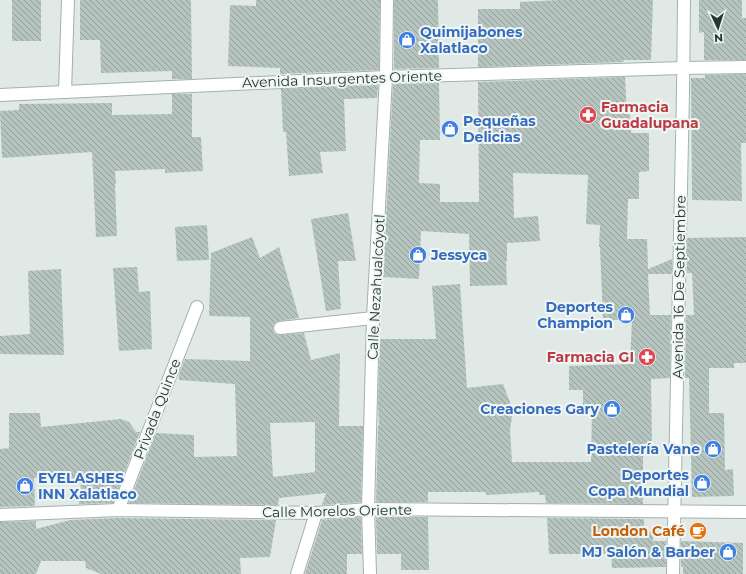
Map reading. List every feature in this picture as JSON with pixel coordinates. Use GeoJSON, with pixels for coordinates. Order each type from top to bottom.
{"type":"FeatureCollection","features":[{"type":"Feature","properties":{"kind":"street"},"geometry":{"type":"LineString","coordinates":[[66,92],[68,0]]}},
{"type":"Feature","properties":{"kind":"street","name":"Calle Nezahualcóyotl"},"geometry":{"type":"LineString","coordinates":[[370,574],[368,509],[373,318],[386,77],[387,0]]}},
{"type":"Feature","properties":{"kind":"street","name":"Avenida 16 De Septiembre"},"geometry":{"type":"LineString","coordinates":[[673,574],[684,0]]}},
{"type":"Feature","properties":{"kind":"street","name":"Avenida Insurgentes Oriente"},"geometry":{"type":"LineString","coordinates":[[0,95],[386,77],[746,67]]}},
{"type":"Feature","properties":{"kind":"street","name":"Privada Quince"},"geometry":{"type":"LineString","coordinates":[[118,510],[197,307]]}},
{"type":"Feature","properties":{"kind":"street"},"geometry":{"type":"LineString","coordinates":[[280,328],[373,318]]}},
{"type":"Feature","properties":{"kind":"street","name":"Calle Morelos Oriente"},"geometry":{"type":"LineString","coordinates":[[0,515],[118,510],[316,513],[368,509],[746,512]]}},
{"type":"Feature","properties":{"kind":"street"},"geometry":{"type":"LineString","coordinates":[[297,574],[316,513]]}},
{"type":"Feature","properties":{"kind":"building"},"geometry":{"type":"Polygon","coordinates":[[[12,0],[41,0],[41,41],[12,41],[12,0]]]}},
{"type":"Feature","properties":{"kind":"building"},"geometry":{"type":"Polygon","coordinates":[[[80,0],[191,0],[192,79],[172,79],[172,71],[101,73],[100,40],[80,40],[80,0]]]}},
{"type":"Feature","properties":{"kind":"building"},"geometry":{"type":"Polygon","coordinates":[[[256,0],[380,0],[379,70],[280,74],[280,68],[228,66],[230,5],[256,6],[256,0]]]}},
{"type":"Feature","properties":{"kind":"building"},"geometry":{"type":"Polygon","coordinates":[[[394,0],[438,0],[439,68],[394,69],[394,0]]]}},
{"type":"Feature","properties":{"kind":"building"},"geometry":{"type":"Polygon","coordinates":[[[560,0],[653,0],[651,60],[478,67],[478,9],[520,9],[520,2],[560,0]]]}},
{"type":"Feature","properties":{"kind":"building"},"geometry":{"type":"Polygon","coordinates":[[[699,0],[742,0],[742,18],[746,18],[746,60],[704,60],[704,32],[699,33],[699,0]]]}},
{"type":"Feature","properties":{"kind":"building"},"geometry":{"type":"Polygon","coordinates":[[[746,74],[746,143],[741,143],[742,201],[692,200],[691,78],[705,78],[705,75],[746,74]]]}},
{"type":"Feature","properties":{"kind":"building"},"geometry":{"type":"Polygon","coordinates":[[[625,77],[627,114],[630,114],[631,133],[649,133],[649,171],[639,172],[639,199],[628,199],[627,239],[647,239],[648,269],[672,259],[672,274],[648,274],[650,315],[671,315],[670,378],[651,379],[652,447],[643,447],[643,504],[546,503],[545,495],[539,495],[539,492],[486,495],[486,492],[428,492],[428,502],[376,502],[380,339],[436,339],[432,286],[460,284],[467,388],[503,384],[513,410],[510,430],[512,462],[591,462],[592,408],[583,408],[583,390],[569,390],[569,366],[630,364],[632,320],[603,320],[599,247],[600,225],[586,224],[588,175],[513,173],[514,218],[538,216],[540,241],[507,243],[507,285],[470,286],[469,234],[421,231],[419,279],[383,277],[393,84],[439,83],[440,140],[420,140],[419,183],[440,184],[440,202],[479,202],[478,82],[625,77]]]}},
{"type":"Feature","properties":{"kind":"building"},"geometry":{"type":"Polygon","coordinates":[[[378,85],[377,98],[344,99],[346,151],[320,152],[323,173],[289,176],[286,132],[283,132],[281,89],[378,85]]]}},
{"type":"Feature","properties":{"kind":"building"},"geometry":{"type":"Polygon","coordinates":[[[172,94],[192,94],[192,137],[201,137],[203,171],[165,173],[165,169],[115,171],[117,236],[96,237],[92,152],[2,158],[0,111],[19,110],[19,104],[112,103],[112,115],[172,114],[172,94]]]}},
{"type":"Feature","properties":{"kind":"building"},"geometry":{"type":"Polygon","coordinates":[[[348,213],[356,261],[338,261],[341,309],[326,311],[311,219],[348,213]]]}},
{"type":"Feature","properties":{"kind":"building"},"geometry":{"type":"Polygon","coordinates":[[[207,225],[209,260],[177,261],[175,227],[207,225]]]}},
{"type":"Feature","properties":{"kind":"building"},"geometry":{"type":"Polygon","coordinates":[[[252,237],[260,258],[279,247],[299,318],[276,322],[273,325],[274,333],[281,335],[304,333],[311,360],[340,353],[339,426],[363,426],[361,502],[322,505],[326,493],[279,498],[278,505],[129,503],[156,433],[194,435],[194,457],[237,456],[235,384],[179,380],[179,374],[185,359],[250,361],[250,317],[209,316],[211,253],[252,237]],[[315,422],[270,423],[273,477],[315,472],[315,422]]]}},
{"type":"Feature","properties":{"kind":"building"},"geometry":{"type":"Polygon","coordinates":[[[746,237],[746,363],[734,363],[734,368],[709,368],[709,413],[724,413],[725,470],[733,469],[734,496],[692,497],[689,378],[685,378],[686,315],[694,315],[692,273],[687,273],[687,238],[746,237]]]}},
{"type":"Feature","properties":{"kind":"building"},"geometry":{"type":"Polygon","coordinates":[[[137,267],[139,292],[150,291],[152,349],[119,351],[113,268],[137,267]]]}},
{"type":"Feature","properties":{"kind":"building"},"geometry":{"type":"Polygon","coordinates":[[[61,269],[64,355],[0,354],[0,336],[30,334],[28,271],[61,269]]]}},
{"type":"Feature","properties":{"kind":"building"},"geometry":{"type":"Polygon","coordinates":[[[9,413],[40,413],[41,427],[121,419],[129,422],[136,432],[140,432],[113,503],[79,504],[81,479],[34,478],[35,506],[0,507],[0,449],[9,448],[9,413]]]}},
{"type":"Feature","properties":{"kind":"building"},"geometry":{"type":"Polygon","coordinates":[[[361,517],[362,554],[347,554],[347,574],[305,574],[322,520],[361,517]]]}},
{"type":"Feature","properties":{"kind":"building"},"geometry":{"type":"Polygon","coordinates":[[[376,517],[428,517],[429,570],[401,570],[401,554],[377,554],[376,517]]]}},
{"type":"Feature","properties":{"kind":"building"},"geometry":{"type":"Polygon","coordinates":[[[118,518],[276,520],[270,557],[240,558],[241,574],[101,574],[86,568],[85,561],[41,561],[36,574],[0,574],[0,522],[36,521],[36,529],[70,520],[118,518]]]}},
{"type":"Feature","properties":{"kind":"building"},"geometry":{"type":"Polygon","coordinates":[[[547,518],[644,519],[644,531],[653,531],[653,541],[666,541],[666,567],[612,568],[611,554],[549,554],[547,518]]]}},
{"type":"Feature","properties":{"kind":"building"},"geometry":{"type":"Polygon","coordinates":[[[681,541],[743,543],[743,574],[683,574],[683,567],[681,567],[681,541]]]}},
{"type":"Feature","properties":{"kind":"place","name":"Quimijabones Xalatlaco"},"geometry":{"type":"Point","coordinates":[407,40]}},
{"type":"Feature","properties":{"kind":"place","name":"Farmacia Guadalupana"},"geometry":{"type":"Point","coordinates":[588,115]}},
{"type":"Feature","properties":{"kind":"place","name":"Pequeñas Delicias"},"geometry":{"type":"Point","coordinates":[450,129]}},
{"type":"Feature","properties":{"kind":"place","name":"Jessyca"},"geometry":{"type":"Point","coordinates":[418,255]}},
{"type":"Feature","properties":{"kind":"place","name":"Deportes Champion"},"geometry":{"type":"Point","coordinates":[626,315]}},
{"type":"Feature","properties":{"kind":"place","name":"Farmacia GI"},"geometry":{"type":"Point","coordinates":[647,357]}},
{"type":"Feature","properties":{"kind":"place","name":"Creaciones Gary"},"geometry":{"type":"Point","coordinates":[612,409]}},
{"type":"Feature","properties":{"kind":"place","name":"Pastelería Vane"},"geometry":{"type":"Point","coordinates":[713,449]}},
{"type":"Feature","properties":{"kind":"place","name":"Deportes Copa Mundial"},"geometry":{"type":"Point","coordinates":[702,483]}},
{"type":"Feature","properties":{"kind":"place","name":"EYELASHES INN Xalatlaco"},"geometry":{"type":"Point","coordinates":[25,486]}},
{"type":"Feature","properties":{"kind":"place","name":"London Café"},"geometry":{"type":"Point","coordinates":[698,531]}},
{"type":"Feature","properties":{"kind":"place","name":"MJ Salón & Barber"},"geometry":{"type":"Point","coordinates":[728,552]}}]}
